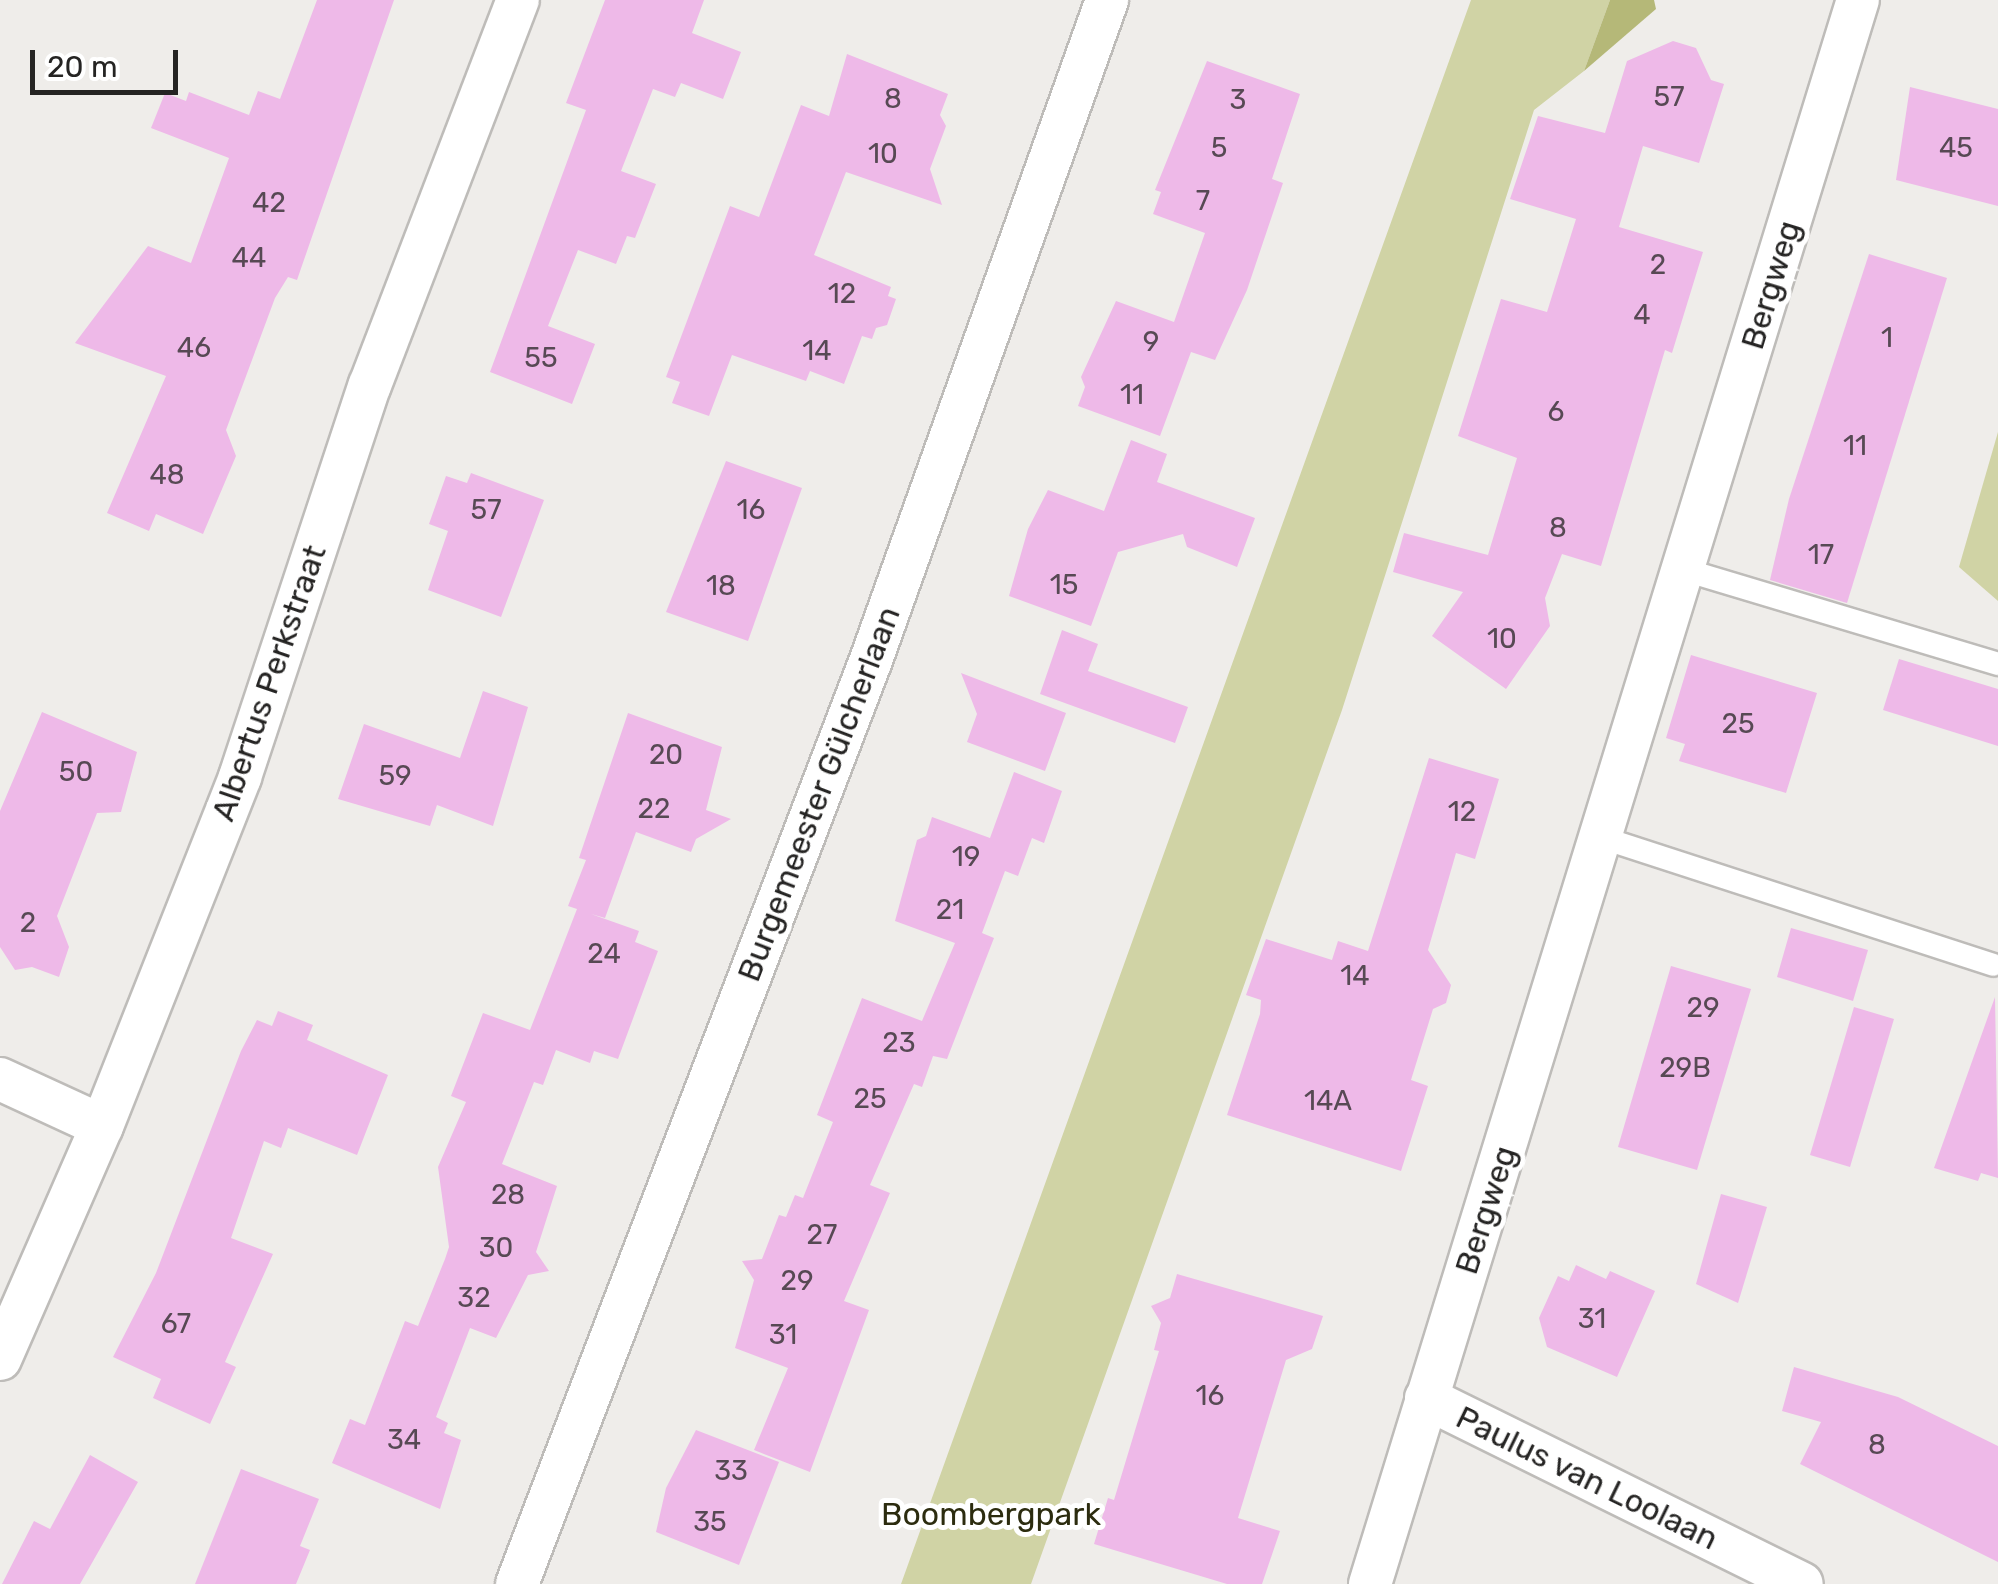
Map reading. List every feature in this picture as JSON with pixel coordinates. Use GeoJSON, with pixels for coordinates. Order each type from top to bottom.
{"type":"FeatureCollection","features":[{"type":"Feature","properties":{"kind":"street","name":"Albertus Perkstraat"},"geometry":{"type":"LineString","coordinates":[[0,1359],[102,1126],[240,778],[370,385],[518,0]]}},
{"type":"Feature","properties":{"kind":"street","name":"Burgemeester Gülcherlaan"},"geometry":{"type":"LineString","coordinates":[[517,1584],[871,660],[1107,0]]}},
{"type":"Feature","properties":{"kind":"street","name":"Bergweg"},"geometry":{"type":"LineString","coordinates":[[1370,1584],[1604,838],[1858,0]]}},
{"type":"Feature","properties":{"kind":"street"},"geometry":{"type":"LineString","coordinates":[[0,1079],[102,1126]]}},
{"type":"Feature","properties":{"kind":"street","name":"Paulus van Loolaan"},"geometry":{"type":"LineString","coordinates":[[1426,1398],[1802,1584]]}},
{"type":"Feature","properties":{"kind":"lane"},"geometry":{"type":"LineString","coordinates":[[1685,570],[1998,664]]}},
{"type":"Feature","properties":{"kind":"lane"},"geometry":{"type":"LineString","coordinates":[[1604,838],[1993,965]]}},
{"type":"Feature","properties":{"kind":"green space","name":"Boombergpark"},"geometry":{"type":"Polygon","coordinates":[[[1471,0],[1610,0],[1584,71],[1534,110],[1342,710],[1031,1584],[901,1584],[1471,0]]]}},
{"type":"Feature","properties":{"kind":"green space"},"geometry":{"type":"Polygon","coordinates":[[[1610,0],[1654,0],[1656,9],[1584,71],[1610,0]]]}},
{"type":"Feature","properties":{"kind":"green space"},"geometry":{"type":"Polygon","coordinates":[[[1998,432],[1998,601],[1959,567],[1998,432]]]}},
{"type":"Feature","properties":{"kind":"building"},"geometry":{"type":"Polygon","coordinates":[[[317,0],[394,0],[297,280],[288,277],[275,298],[226,430],[236,456],[203,534],[156,514],[149,531],[107,513],[166,376],[75,343],[148,246],[191,263],[229,158],[151,128],[165,93],[186,101],[189,92],[249,115],[258,91],[280,99],[317,0]]]}},
{"type":"Feature","properties":{"kind":"building"},"geometry":{"type":"Polygon","coordinates":[[[605,0],[704,0],[692,33],[741,52],[723,99],[681,83],[675,97],[653,89],[621,171],[656,184],[635,238],[627,236],[616,264],[578,250],[548,326],[595,344],[572,404],[490,372],[586,110],[566,103],[605,0]]]}},
{"type":"Feature","properties":{"kind":"building"},"geometry":{"type":"Polygon","coordinates":[[[1673,41],[1696,48],[1711,80],[1724,84],[1699,163],[1643,146],[1619,227],[1703,252],[1672,353],[1665,350],[1601,566],[1562,554],[1545,598],[1550,626],[1506,689],[1432,636],[1463,592],[1393,572],[1404,533],[1488,555],[1517,458],[1458,436],[1501,299],[1547,312],[1576,219],[1510,199],[1538,116],[1605,133],[1627,61],[1673,41]]]}},
{"type":"Feature","properties":{"kind":"building"},"geometry":{"type":"Polygon","coordinates":[[[847,54],[948,94],[940,115],[946,126],[930,169],[942,205],[846,172],[814,255],[891,287],[888,296],[896,299],[887,325],[876,328],[872,339],[862,336],[844,384],[810,371],[806,381],[732,355],[709,416],[672,403],[680,382],[666,377],[730,206],[759,217],[801,105],[829,116],[847,54]]]}},
{"type":"Feature","properties":{"kind":"building"},"geometry":{"type":"Polygon","coordinates":[[[1207,61],[1300,94],[1272,179],[1283,183],[1247,290],[1215,360],[1191,352],[1160,436],[1078,406],[1085,387],[1081,377],[1116,301],[1174,322],[1205,233],[1153,214],[1161,192],[1155,190],[1207,61]]]}},
{"type":"Feature","properties":{"kind":"building"},"geometry":{"type":"Polygon","coordinates":[[[1910,87],[1998,109],[1998,206],[1896,180],[1910,87]]]}},
{"type":"Feature","properties":{"kind":"building"},"geometry":{"type":"Polygon","coordinates":[[[1869,254],[1947,278],[1847,603],[1770,580],[1789,499],[1869,254]]]}},
{"type":"Feature","properties":{"kind":"building"},"geometry":{"type":"Polygon","coordinates":[[[1131,440],[1167,454],[1157,482],[1255,518],[1237,567],[1187,547],[1183,534],[1118,552],[1091,626],[1009,596],[1028,529],[1048,490],[1104,511],[1131,440]]]}},
{"type":"Feature","properties":{"kind":"building"},"geometry":{"type":"Polygon","coordinates":[[[726,461],[802,488],[748,641],[666,612],[726,461]]]}},
{"type":"Feature","properties":{"kind":"building"},"geometry":{"type":"Polygon","coordinates":[[[471,473],[544,500],[501,617],[428,590],[448,531],[429,524],[446,476],[467,483],[471,473]]]}},
{"type":"Feature","properties":{"kind":"building"},"geometry":{"type":"Polygon","coordinates":[[[1062,630],[1098,644],[1088,671],[1188,707],[1175,743],[1040,694],[1062,630]]]}},
{"type":"Feature","properties":{"kind":"building"},"geometry":{"type":"Polygon","coordinates":[[[1691,655],[1817,693],[1786,793],[1679,761],[1685,744],[1666,738],[1691,655]]]}},
{"type":"Feature","properties":{"kind":"building"},"geometry":{"type":"Polygon","coordinates":[[[1899,659],[1998,689],[1998,746],[1883,710],[1899,659]]]}},
{"type":"Feature","properties":{"kind":"building"},"geometry":{"type":"Polygon","coordinates":[[[961,673],[1066,713],[1045,771],[967,742],[977,714],[961,673]]]}},
{"type":"Feature","properties":{"kind":"building"},"geometry":{"type":"Polygon","coordinates":[[[483,691],[528,707],[493,826],[437,805],[430,826],[338,799],[364,724],[460,758],[483,691]]]}},
{"type":"Feature","properties":{"kind":"building"},"geometry":{"type":"Polygon","coordinates":[[[42,712],[137,752],[121,812],[97,813],[57,916],[69,947],[59,977],[32,967],[15,970],[0,947],[0,811],[42,712]]]}},
{"type":"Feature","properties":{"kind":"building"},"geometry":{"type":"Polygon","coordinates":[[[628,713],[722,747],[706,810],[731,819],[696,839],[691,852],[636,832],[605,918],[591,914],[639,931],[635,942],[658,951],[618,1059],[594,1051],[590,1063],[556,1050],[543,1085],[534,1082],[502,1164],[557,1186],[536,1252],[549,1271],[528,1275],[496,1338],[470,1328],[436,1417],[448,1423],[444,1433],[461,1440],[440,1509],[332,1463],[350,1419],[365,1425],[405,1321],[418,1326],[445,1259],[449,1247],[438,1167],[466,1102],[451,1096],[483,1013],[530,1030],[577,909],[568,906],[586,860],[579,858],[628,713]]]}},
{"type":"Feature","properties":{"kind":"building"},"geometry":{"type":"Polygon","coordinates":[[[1429,758],[1499,779],[1475,859],[1456,853],[1428,950],[1451,985],[1446,1003],[1433,1009],[1411,1080],[1428,1086],[1401,1171],[1227,1115],[1260,1014],[1261,1000],[1246,995],[1266,939],[1332,960],[1338,941],[1368,951],[1429,758]]]}},
{"type":"Feature","properties":{"kind":"building"},"geometry":{"type":"Polygon","coordinates":[[[1014,772],[1062,791],[1044,843],[1032,838],[1018,876],[1005,871],[982,933],[994,938],[947,1059],[933,1056],[922,1087],[914,1084],[870,1185],[890,1193],[844,1301],[869,1310],[810,1472],[754,1450],[788,1368],[735,1348],[754,1280],[742,1261],[762,1259],[779,1215],[786,1217],[795,1195],[803,1198],[833,1122],[817,1115],[862,998],[922,1021],[955,943],[895,921],[917,840],[926,836],[932,817],[990,838],[1014,772]]]}},
{"type":"Feature","properties":{"kind":"building"},"geometry":{"type":"Polygon","coordinates":[[[1791,928],[1868,950],[1853,1001],[1777,977],[1791,928]]]}},
{"type":"Feature","properties":{"kind":"building"},"geometry":{"type":"Polygon","coordinates":[[[1671,966],[1751,989],[1697,1170],[1618,1147],[1671,966]]]}},
{"type":"Feature","properties":{"kind":"building"},"geometry":{"type":"Polygon","coordinates":[[[1995,997],[1998,1178],[1981,1173],[1978,1181],[1934,1168],[1995,997]]]}},
{"type":"Feature","properties":{"kind":"building"},"geometry":{"type":"Polygon","coordinates":[[[1854,1007],[1894,1019],[1850,1167],[1810,1155],[1854,1007]]]}},
{"type":"Feature","properties":{"kind":"building"},"geometry":{"type":"Polygon","coordinates":[[[278,1011],[313,1025],[307,1040],[388,1075],[357,1155],[288,1128],[281,1148],[264,1141],[231,1238],[273,1254],[225,1362],[236,1367],[210,1424],[153,1398],[161,1379],[113,1357],[156,1273],[241,1051],[257,1020],[272,1026],[278,1011]]]}},
{"type":"Feature","properties":{"kind":"building"},"geometry":{"type":"Polygon","coordinates":[[[1721,1194],[1767,1207],[1738,1303],[1696,1284],[1721,1194]]]}},
{"type":"Feature","properties":{"kind":"building"},"geometry":{"type":"Polygon","coordinates":[[[1576,1265],[1606,1279],[1610,1271],[1655,1291],[1617,1377],[1547,1347],[1539,1318],[1558,1276],[1569,1281],[1576,1265]]]}},
{"type":"Feature","properties":{"kind":"building"},"geometry":{"type":"Polygon","coordinates":[[[1177,1274],[1323,1316],[1312,1349],[1286,1360],[1238,1518],[1280,1531],[1262,1584],[1227,1584],[1094,1544],[1108,1498],[1114,1500],[1159,1351],[1154,1350],[1161,1323],[1151,1306],[1170,1298],[1177,1274]]]}},
{"type":"Feature","properties":{"kind":"building"},"geometry":{"type":"Polygon","coordinates":[[[1794,1367],[1898,1397],[1998,1446],[1998,1562],[1800,1464],[1821,1422],[1782,1411],[1794,1367]]]}},
{"type":"Feature","properties":{"kind":"building"},"geometry":{"type":"Polygon","coordinates":[[[696,1430],[779,1462],[739,1565],[656,1532],[666,1488],[696,1430]]]}},
{"type":"Feature","properties":{"kind":"building"},"geometry":{"type":"Polygon","coordinates":[[[90,1455],[138,1482],[80,1584],[2,1584],[34,1521],[50,1529],[90,1455]]]}},
{"type":"Feature","properties":{"kind":"building"},"geometry":{"type":"Polygon","coordinates":[[[241,1469],[319,1499],[300,1546],[310,1550],[296,1584],[195,1584],[241,1469]]]}}]}
